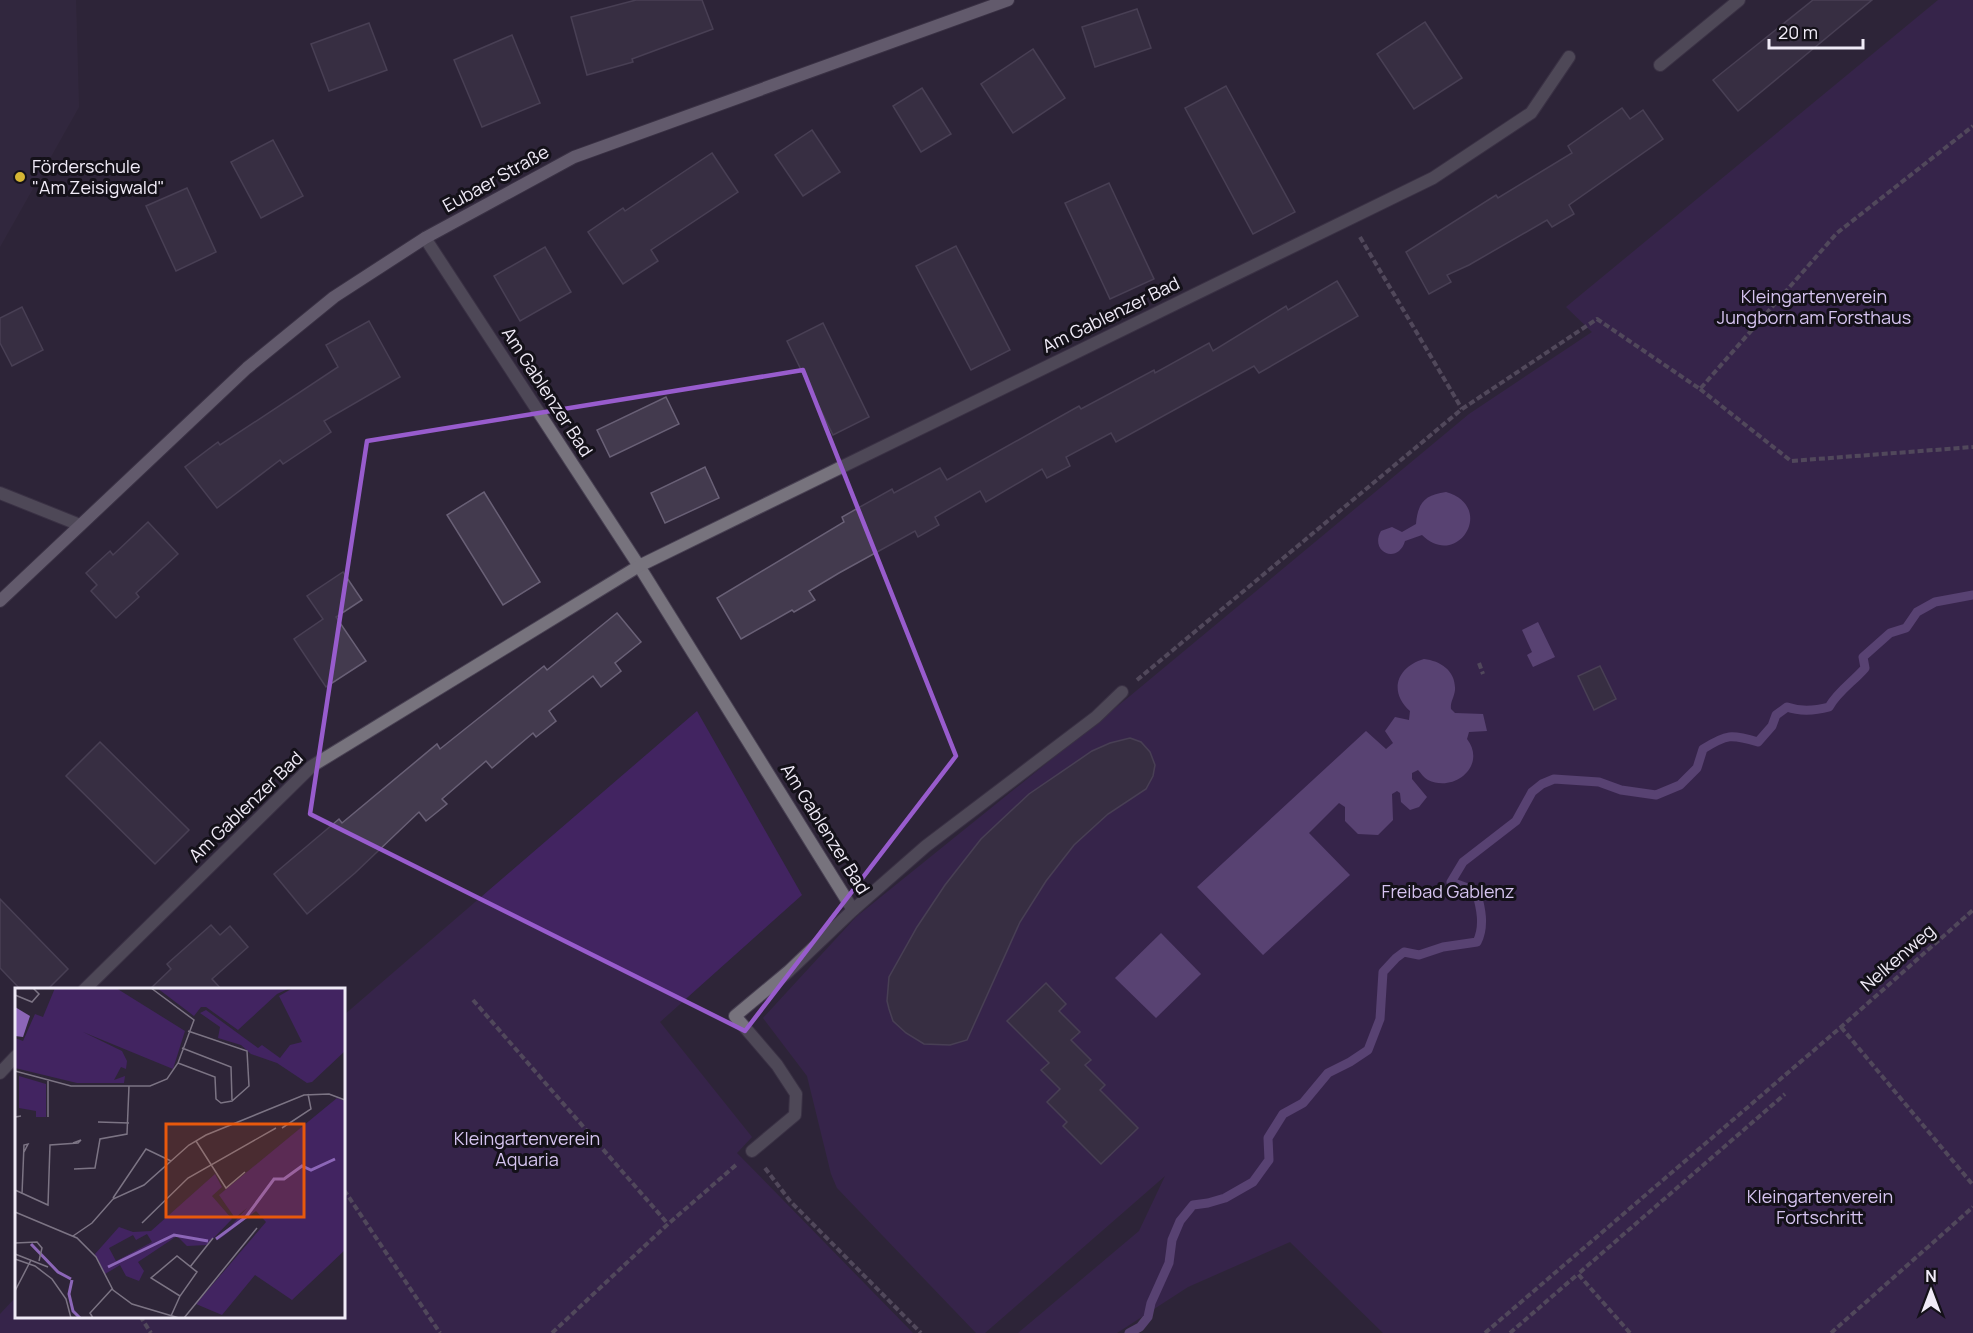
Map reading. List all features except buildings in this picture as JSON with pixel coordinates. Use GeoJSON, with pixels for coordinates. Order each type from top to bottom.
{"type":"FeatureCollection","features":[{"type":"Feature","properties":{"kind":"street","name":"Eubaer Straße"},"geometry":{"type":"LineString","coordinates":[[0,601],[248,368],[334,297],[425,238],[574,157],[1008,0]]}},
{"type":"Feature","properties":{"kind":"street"},"geometry":{"type":"LineString","coordinates":[[1660,65],[1739,0]]}},
{"type":"Feature","properties":{"kind":"street","name":"Am Gablenzer Bad"},"geometry":{"type":"LineString","coordinates":[[86,988],[312,766],[639,566],[1433,178],[1531,113],[1569,57]]}},
{"type":"Feature","properties":{"kind":"street","name":"Am Gablenzer Bad"},"geometry":{"type":"LineString","coordinates":[[425,238],[639,566],[853,910],[926,846],[1096,717],[1122,692]]}},
{"type":"Feature","properties":{"kind":"street"},"geometry":{"type":"LineString","coordinates":[[0,493],[80,525]]}},
{"type":"Feature","properties":{"kind":"street"},"geometry":{"type":"LineString","coordinates":[[752,1151],[795,1115],[796,1094],[777,1065],[735,1016],[789,971],[853,910]]}},
{"type":"Feature","properties":{"kind":"street"},"geometry":{"type":"LineString","coordinates":[[0,1073],[15,1057]]}},
{"type":"Feature","properties":{"kind":"path"},"geometry":{"type":"LineString","coordinates":[[1700,389],[1837,234],[1973,126]]}},
{"type":"Feature","properties":{"kind":"path"},"geometry":{"type":"LineString","coordinates":[[1349,219],[1462,409]]}},
{"type":"Feature","properties":{"kind":"path"},"geometry":{"type":"LineString","coordinates":[[1122,692],[1462,409],[1597,319],[1700,389],[1791,461],[1973,447]]}},
{"type":"Feature","properties":{"kind":"path"},"geometry":{"type":"LineString","coordinates":[[1479,663],[1483,674]]}},
{"type":"Feature","properties":{"kind":"path","name":"Nelkenweg"},"geometry":{"type":"LineString","coordinates":[[1485,1333],[1841,1027],[1973,910]]}},
{"type":"Feature","properties":{"kind":"path"},"geometry":{"type":"LineString","coordinates":[[473,1000],[668,1224]]}},
{"type":"Feature","properties":{"kind":"path"},"geometry":{"type":"LineString","coordinates":[[1841,1027],[1973,1185]]}},
{"type":"Feature","properties":{"kind":"path"},"geometry":{"type":"LineString","coordinates":[[1510,1333],[1785,1094]]}},
{"type":"Feature","properties":{"kind":"path"},"geometry":{"type":"LineString","coordinates":[[552,1333],[668,1224],[752,1151],[790,1201],[921,1333]]}},
{"type":"Feature","properties":{"kind":"path"},"geometry":{"type":"LineString","coordinates":[[345,1191],[440,1333]]}},
{"type":"Feature","properties":{"kind":"path"},"geometry":{"type":"LineString","coordinates":[[1831,1333],[1973,1207]]}},
{"type":"Feature","properties":{"kind":"path"},"geometry":{"type":"LineString","coordinates":[[1578,1274],[1630,1333]]}},
{"type":"Feature","properties":{"kind":"path"},"geometry":{"type":"LineString","coordinates":[[141,1318],[151,1333]]}},
{"type":"Feature","properties":{"kind":"highlighted area"},"geometry":{"type":"Polygon","coordinates":[[[803,370],[956,756],[745,1031],[310,814],[367,441],[803,370]]]}},
{"type":"Feature","properties":{"kind":"shaded area","name":"Förderschule \"Am Zeisigwald\""},"geometry":{"type":"Polygon","coordinates":[[[0,0],[76,0],[79,107],[0,247],[0,0]]]}},
{"type":"Feature","properties":{"kind":"shaded area"},"geometry":{"type":"Polygon","coordinates":[[[1446,492],[1461,500],[1469,510],[1470,521],[1466,532],[1458,541],[1448,545],[1435,544],[1422,535],[1405,541],[1397,553],[1391,554],[1381,550],[1378,538],[1381,531],[1392,527],[1402,532],[1416,524],[1424,501],[1433,495],[1446,492]]]}},
{"type":"Feature","properties":{"kind":"shaded area"},"geometry":{"type":"Polygon","coordinates":[[[1538,622],[1555,657],[1533,667],[1527,655],[1532,652],[1522,630],[1538,622]]]}},
{"type":"Feature","properties":{"kind":"shaded area"},"geometry":{"type":"Polygon","coordinates":[[[1424,659],[1442,665],[1453,677],[1455,690],[1451,709],[1455,713],[1483,714],[1487,731],[1469,732],[1467,739],[1472,749],[1471,767],[1457,780],[1448,783],[1428,780],[1418,770],[1412,773],[1412,779],[1427,797],[1419,807],[1410,810],[1401,802],[1400,793],[1397,791],[1392,794],[1393,820],[1378,835],[1358,834],[1345,821],[1345,807],[1339,803],[1309,833],[1350,875],[1263,955],[1197,887],[1366,731],[1386,749],[1393,743],[1385,731],[1395,717],[1409,720],[1410,711],[1399,696],[1399,680],[1407,668],[1424,659]]]}},
{"type":"Feature","properties":{"kind":"shaded area"},"geometry":{"type":"Polygon","coordinates":[[[1161,933],[1201,974],[1156,1018],[1115,978],[1161,933]]]}},
{"type":"Feature","properties":{"kind":"green space","name":"Freibad Gablenz"},"geometry":{"type":"Polygon","coordinates":[[[1938,0],[1973,0],[1973,1333],[1383,1333],[1290,1242],[1188,1287],[1117,1333],[1018,1333],[1139,1231],[1165,1176],[985,1333],[976,1333],[837,1188],[831,1174],[807,1076],[763,1018],[856,917],[1130,696],[1469,414],[1592,332],[1566,307],[1938,0]]]}},
{"type":"Feature","properties":{"kind":"green space","name":"Kleingartenverein Aquaria"},"geometry":{"type":"Polygon","coordinates":[[[697,711],[802,895],[660,1022],[752,1137],[737,1153],[913,1333],[0,1333],[0,1314],[15,1298],[15,1318],[345,1318],[345,1014],[697,711]]]}},
{"type":"Feature","properties":{"kind":"waterway"},"geometry":{"type":"LineString","coordinates":[[1129,1333],[1140,1327],[1148,1317],[1151,1303],[1169,1263],[1172,1240],[1180,1221],[1193,1205],[1225,1198],[1253,1182],[1269,1160],[1268,1138],[1283,1114],[1303,1103],[1328,1073],[1368,1050],[1380,1019],[1383,972],[1404,952],[1419,955],[1443,947],[1477,942],[1482,923],[1476,891],[1451,882],[1463,862],[1516,821],[1532,792],[1542,784],[1554,779],[1599,782],[1621,790],[1656,795],[1680,785],[1697,768],[1703,749],[1718,740],[1729,737],[1758,742],[1772,726],[1776,715],[1787,707],[1797,710],[1829,707],[1865,668],[1863,657],[1890,633],[1906,628],[1917,612],[1935,602],[1973,595]]}},
{"type":"Feature","properties":{"kind":"place","name":"Förderschule \"Am Zeisigwald\""},"geometry":{"type":"Point","coordinates":[20,177]}},
{"type":"Feature","properties":{"kind":"park label","name":"Kleingartenverein Jungborn am Forsthaus"},"geometry":{"type":"Point","coordinates":[1814,307]}},
{"type":"Feature","properties":{"kind":"park label","name":"Kleingartenverein Fortschritt"},"geometry":{"type":"Point","coordinates":[1820,1207]}}]}
